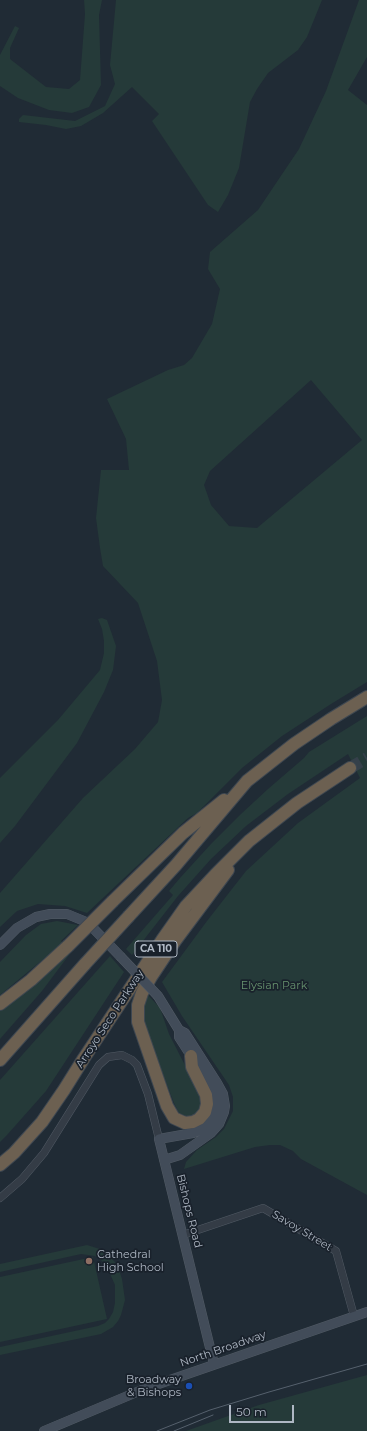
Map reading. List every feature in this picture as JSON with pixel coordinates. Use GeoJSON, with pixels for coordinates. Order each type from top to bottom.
{"type":"FeatureCollection","features":[{"type":"Feature","properties":{"kind":"highway"},"geometry":{"type":"LineString","coordinates":[[0,1004],[31,980],[68,946],[183,833],[294,744],[331,718],[367,697]]}},
{"type":"Feature","properties":{"kind":"highway","name":"Arroyo Seco Parkway"},"geometry":{"type":"LineString","coordinates":[[0,1165],[14,1153],[42,1122],[60,1097],[162,940],[186,906],[249,841],[297,803],[350,768]]}},
{"type":"Feature","properties":{"kind":"highway"},"geometry":{"type":"LineString","coordinates":[[0,1060],[84,964],[176,865],[247,781]]}},
{"type":"Feature","properties":{"kind":"highway"},"geometry":{"type":"LineString","coordinates":[[191,1056],[192,1067],[206,1095],[207,1104],[199,1119],[193,1122],[185,1123],[174,1118],[167,1106],[138,1022],[138,1005],[142,993],[151,977],[175,941],[249,841]]}},
{"type":"Feature","properties":{"kind":"street"},"geometry":{"type":"LineString","coordinates":[[0,945],[17,928],[30,920],[42,915],[67,914],[84,921],[100,934],[158,996],[179,1030],[179,1037],[215,1094],[217,1103],[215,1114],[207,1126],[198,1132],[159,1139]]}},
{"type":"Feature","properties":{"kind":"street"},"geometry":{"type":"LineString","coordinates":[[164,1160],[180,1155],[211,1133],[219,1124],[225,1106],[223,1094],[217,1083],[185,1033],[179,1030]]}},
{"type":"Feature","properties":{"kind":"street","name":"Bishops Road"},"geometry":{"type":"LineString","coordinates":[[0,1198],[22,1179],[44,1153],[99,1064],[103,1060],[113,1056],[122,1056],[132,1060],[137,1065],[148,1094],[214,1364]]}},
{"type":"Feature","properties":{"kind":"street","name":"Savoy Street"},"geometry":{"type":"LineString","coordinates":[[183,1235],[263,1208],[336,1251],[354,1316]]}},
{"type":"Feature","properties":{"kind":"street","name":"North Broadway"},"geometry":{"type":"LineString","coordinates":[[44,1431],[137,1392],[367,1312]]}},
{"type":"Feature","properties":{"kind":"green space"},"geometry":{"type":"Polygon","coordinates":[[[84,0],[102,0],[99,15],[101,85],[89,107],[72,113],[49,110],[18,98],[0,86],[0,55],[15,26],[19,28],[10,48],[10,59],[46,87],[69,89],[80,80],[85,14],[84,0]]]}},
{"type":"Feature","properties":{"kind":"green space"},"geometry":{"type":"Polygon","coordinates":[[[116,0],[322,0],[307,37],[298,50],[268,73],[250,102],[239,168],[228,195],[218,212],[208,205],[152,121],[159,114],[132,87],[103,113],[81,126],[66,129],[19,122],[19,119],[23,115],[75,121],[105,106],[115,84],[110,65],[116,0]]]}},
{"type":"Feature","properties":{"kind":"green space"},"geometry":{"type":"Polygon","coordinates":[[[359,0],[367,0],[367,57],[348,90],[367,105],[367,682],[282,736],[242,768],[197,813],[188,818],[87,913],[65,906],[38,904],[17,911],[0,927],[0,893],[83,798],[135,749],[158,722],[162,700],[157,661],[138,603],[103,566],[100,548],[96,518],[101,470],[129,470],[126,439],[107,399],[168,370],[184,365],[192,358],[212,324],[220,289],[208,269],[210,252],[258,210],[299,149],[326,91],[359,0]],[[311,380],[210,471],[204,485],[211,505],[229,526],[257,528],[362,440],[311,380]]]}},
{"type":"Feature","properties":{"kind":"green space"},"geometry":{"type":"Polygon","coordinates":[[[102,618],[107,620],[116,646],[113,670],[104,692],[77,743],[15,826],[0,843],[0,778],[58,720],[100,670],[104,653],[104,641],[102,629],[98,619],[102,618]]]}},
{"type":"Feature","properties":{"kind":"green space","name":"Elysian Park"},"geometry":{"type":"Polygon","coordinates":[[[367,716],[367,1195],[301,1159],[293,1151],[280,1145],[255,1147],[184,1169],[186,1162],[197,1150],[216,1137],[224,1129],[233,1111],[233,1097],[229,1085],[182,1016],[162,982],[246,871],[298,823],[360,778],[348,754],[288,794],[246,826],[211,859],[178,896],[132,955],[126,949],[173,895],[169,891],[180,878],[241,814],[309,752],[367,716]]]}},
{"type":"Feature","properties":{"kind":"green space"},"geometry":{"type":"Polygon","coordinates":[[[57,921],[78,925],[61,941],[63,943],[0,995],[0,962],[26,935],[41,924],[57,921]]]}},
{"type":"Feature","properties":{"kind":"green space"},"geometry":{"type":"Polygon","coordinates":[[[72,951],[42,991],[0,1039],[0,1010],[72,951]]]}},
{"type":"Feature","properties":{"kind":"green space"},"geometry":{"type":"Polygon","coordinates":[[[110,956],[124,972],[46,1091],[0,1142],[0,1080],[110,956]]]}},
{"type":"Feature","properties":{"kind":"green space"},"geometry":{"type":"Polygon","coordinates":[[[147,994],[160,1008],[169,1034],[203,1103],[198,1113],[188,1117],[179,1113],[174,1103],[147,1033],[142,1014],[147,994]]]}},
{"type":"Feature","properties":{"kind":"green space"},"geometry":{"type":"Polygon","coordinates":[[[87,1245],[103,1250],[115,1262],[119,1270],[125,1300],[118,1321],[113,1327],[101,1334],[0,1355],[0,1347],[98,1326],[105,1323],[109,1319],[113,1312],[115,1303],[115,1285],[107,1267],[95,1256],[81,1254],[0,1272],[0,1264],[87,1245]]]}},
{"type":"Feature","properties":{"kind":"green space"},"geometry":{"type":"Polygon","coordinates":[[[93,1257],[107,1319],[0,1342],[0,1277],[93,1257]]]}},
{"type":"Feature","properties":{"kind":"green space"},"geometry":{"type":"Polygon","coordinates":[[[367,1375],[367,1431],[186,1431],[259,1405],[367,1375]]]}},
{"type":"Feature","properties":{"kind":"tunnel"},"geometry":{"type":"LineString","coordinates":[[350,768],[367,758]]}},
{"type":"Feature","properties":{"kind":"tram line"},"geometry":{"type":"LineString","coordinates":[[157,1431],[210,1410],[367,1364]]}},
{"type":"Feature","properties":{"kind":"tram line"},"geometry":{"type":"LineString","coordinates":[[174,1431],[213,1415]]}},
{"type":"Feature","properties":{"kind":"place","name":"Cathedral High School"},"geometry":{"type":"Point","coordinates":[89,1261]}},
{"type":"Feature","properties":{"kind":"place","name":"Broadway & Bishops"},"geometry":{"type":"Point","coordinates":[189,1386]}}]}
